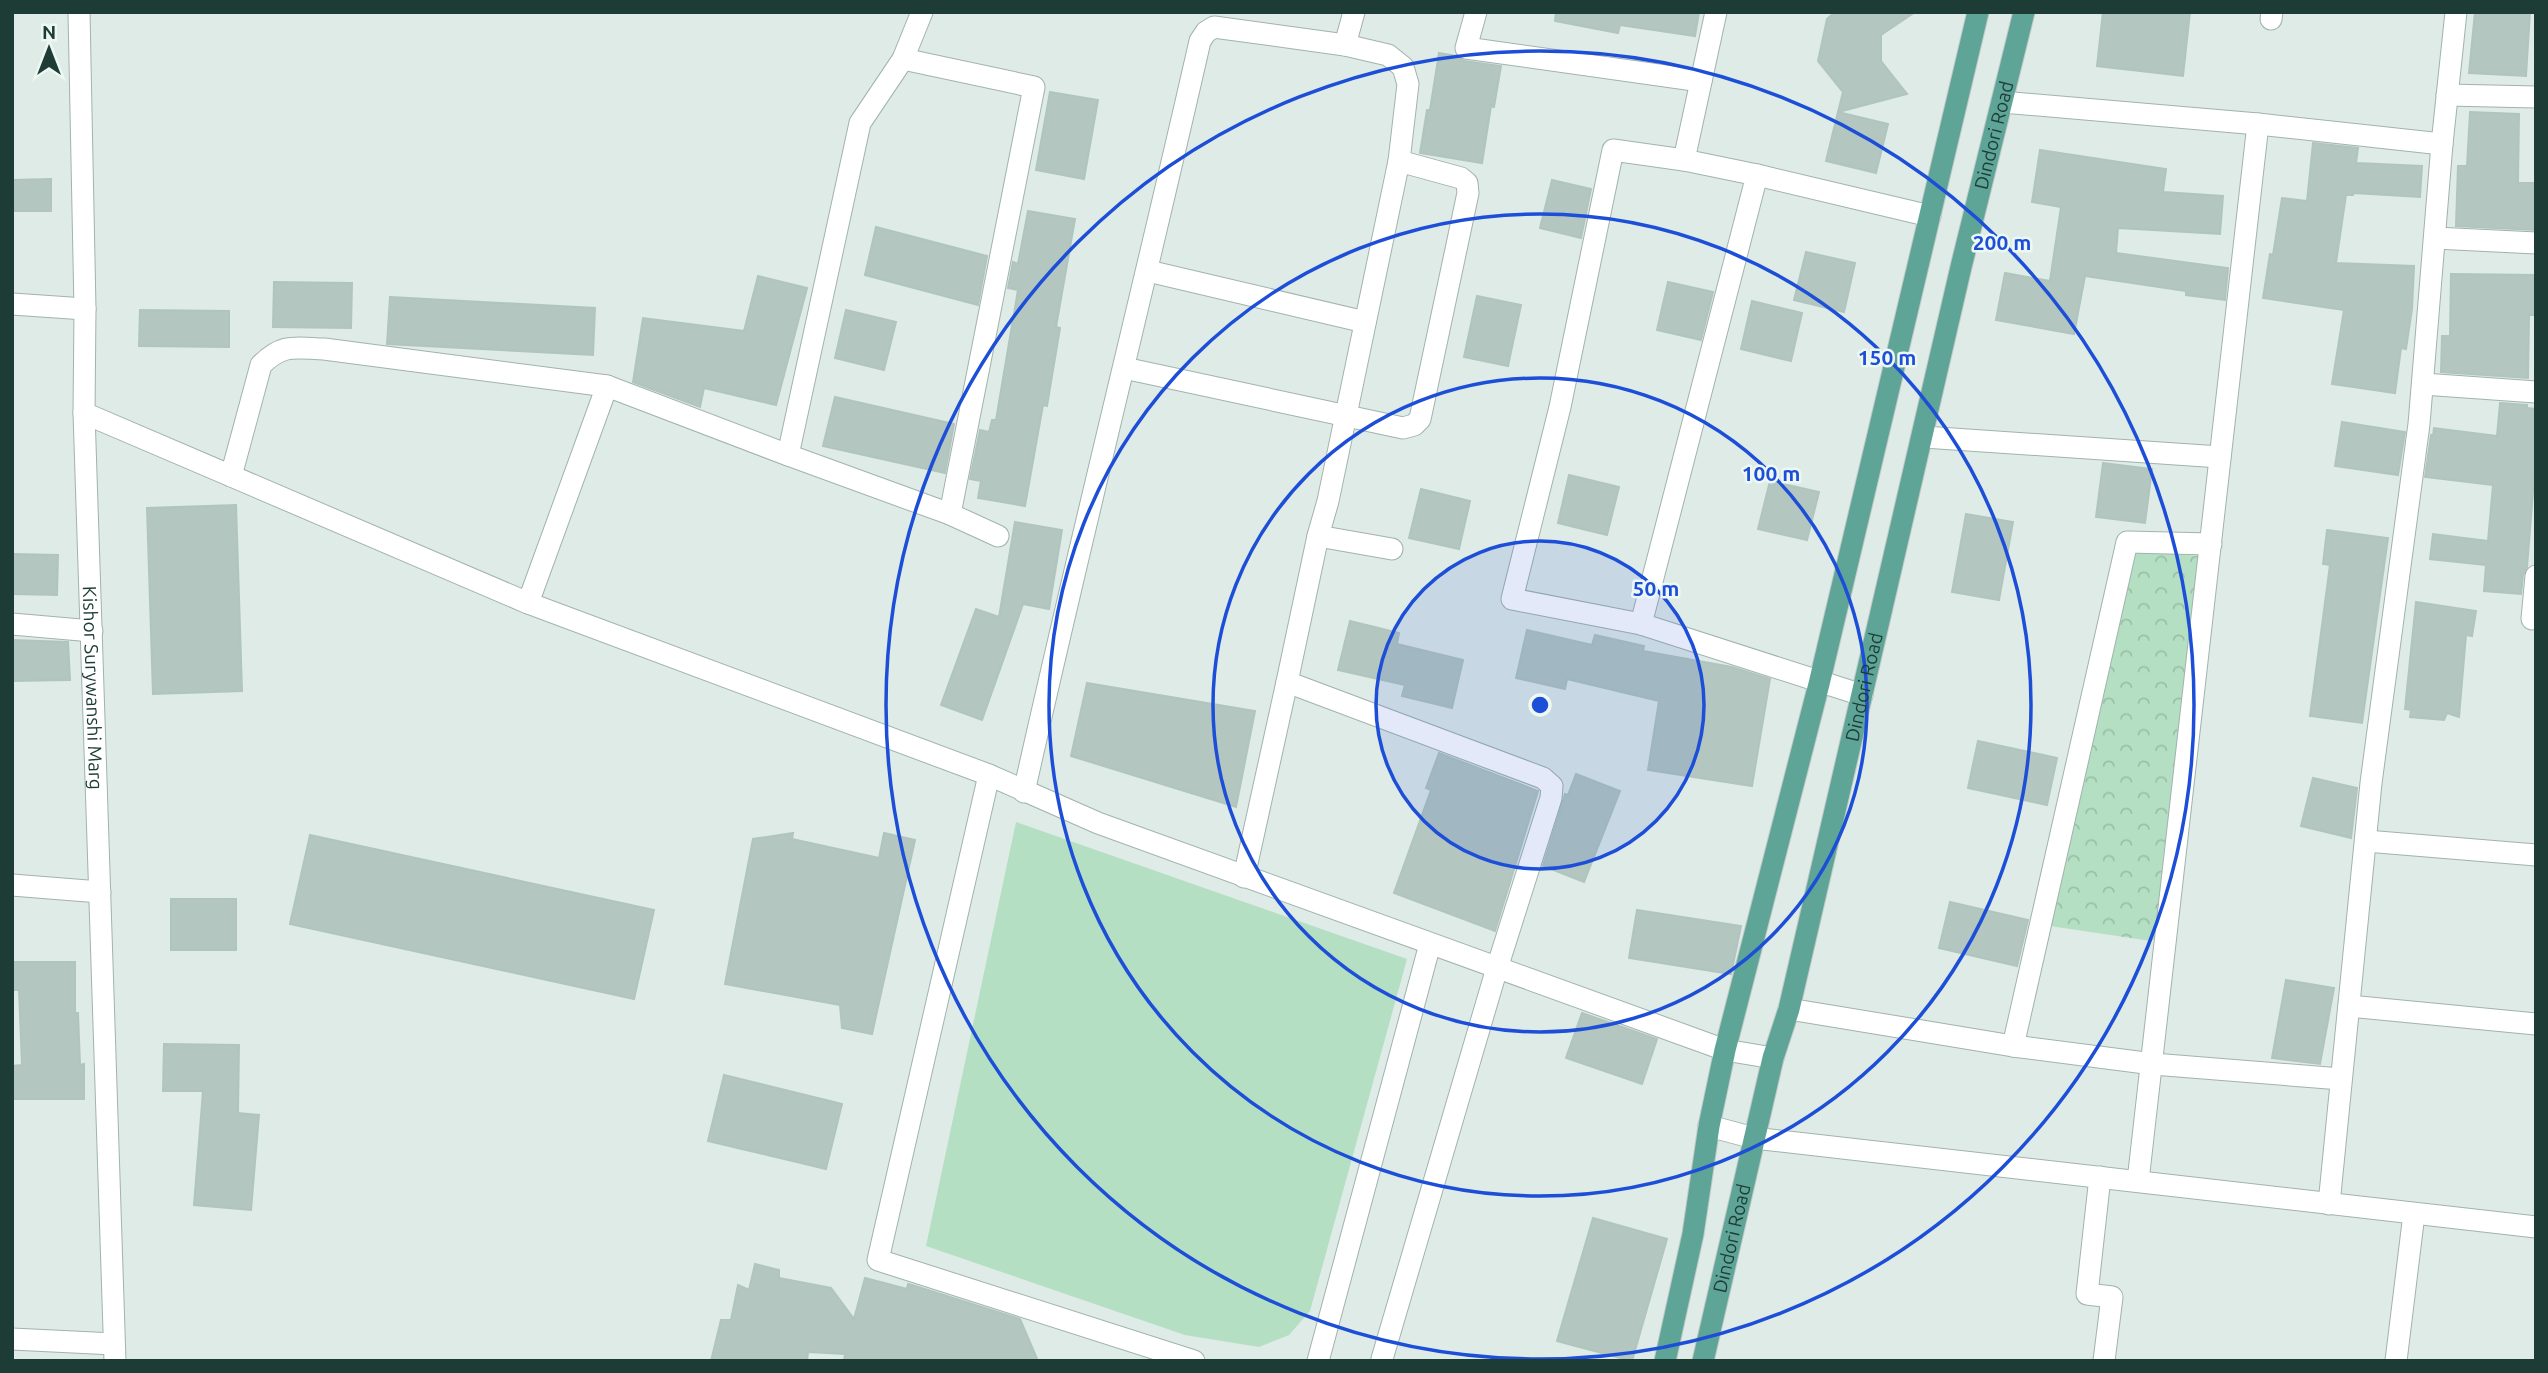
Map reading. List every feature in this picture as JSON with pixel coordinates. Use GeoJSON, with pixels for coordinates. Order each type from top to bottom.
{"type":"FeatureCollection","features":[{"type":"Feature","properties":{"kind":"main road","name":"Dindori Road"},"geometry":{"type":"LineString","coordinates":[[1665,1361],[1693,1234],[1709,1126],[1725,1050],[1819,684],[1978,12]]}},
{"type":"Feature","properties":{"kind":"main road","name":"Dindori Road"},"geometry":{"type":"LineString","coordinates":[[1703,1361],[1773,1058],[1789,1009],[2024,12]]}},
{"type":"Feature","properties":{"kind":"street","name":"Kishor Surywanshi Marg"},"geometry":{"type":"LineString","coordinates":[[79,12],[85,309],[84,413],[115,1352]]}},
{"type":"Feature","properties":{"kind":"street"},"geometry":{"type":"LineString","coordinates":[[788,455],[860,123],[903,59],[922,12]]}},
{"type":"Feature","properties":{"kind":"street"},"geometry":{"type":"LineString","coordinates":[[1345,46],[1354,12]]}},
{"type":"Feature","properties":{"kind":"street"},"geometry":{"type":"LineString","coordinates":[[1476,12],[1466,48],[1701,81]]}},
{"type":"Feature","properties":{"kind":"street"},"geometry":{"type":"LineString","coordinates":[[1684,160],[1716,12]]}},
{"type":"Feature","properties":{"kind":"street"},"geometry":{"type":"LineString","coordinates":[[2329,1203],[2366,841],[2423,384],[2442,144],[2456,12]]}},
{"type":"Feature","properties":{"kind":"street"},"geometry":{"type":"LineString","coordinates":[[1024,792],[1200,41],[1206,32],[1214,27],[1388,55],[1403,67],[1408,84],[1399,161],[1328,501],[1318,536],[1244,877]]}},
{"type":"Feature","properties":{"kind":"street"},"geometry":{"type":"LineString","coordinates":[[903,59],[1034,88],[950,514]]}},
{"type":"Feature","properties":{"kind":"street"},"geometry":{"type":"LineString","coordinates":[[2447,95],[2536,97]]}},
{"type":"Feature","properties":{"kind":"street"},"geometry":{"type":"LineString","coordinates":[[2002,102],[2258,124],[2442,144]]}},
{"type":"Feature","properties":{"kind":"street"},"geometry":{"type":"LineString","coordinates":[[2138,1181],[2258,124]]}},
{"type":"Feature","properties":{"kind":"street"},"geometry":{"type":"LineString","coordinates":[[1862,695],[1819,684],[1641,625],[1512,599],[1560,407],[1613,150],[1684,160],[1930,216]]}},
{"type":"Feature","properties":{"kind":"street"},"geometry":{"type":"LineString","coordinates":[[1124,368],[1403,428],[1414,425],[1420,419],[1468,193],[1467,183],[1461,178],[1399,161]]}},
{"type":"Feature","properties":{"kind":"street"},"geometry":{"type":"LineString","coordinates":[[1641,625],[1756,175]]}},
{"type":"Feature","properties":{"kind":"street"},"geometry":{"type":"LineString","coordinates":[[2435,238],[2536,243]]}},
{"type":"Feature","properties":{"kind":"street"},"geometry":{"type":"LineString","coordinates":[[1148,271],[1365,322]]}},
{"type":"Feature","properties":{"kind":"street"},"geometry":{"type":"LineString","coordinates":[[12,304],[85,309]]}},
{"type":"Feature","properties":{"kind":"street"},"geometry":{"type":"LineString","coordinates":[[231,476],[261,365],[273,353],[287,348],[324,349],[607,386],[950,514],[998,537]]}},
{"type":"Feature","properties":{"kind":"street"},"geometry":{"type":"LineString","coordinates":[[2423,384],[2536,392]]}},
{"type":"Feature","properties":{"kind":"street"},"geometry":{"type":"LineString","coordinates":[[528,603],[607,386]]}},
{"type":"Feature","properties":{"kind":"street"},"geometry":{"type":"LineString","coordinates":[[84,413],[528,603],[989,775],[1024,792],[1244,877],[1725,1050],[1773,1058]]}},
{"type":"Feature","properties":{"kind":"street"},"geometry":{"type":"LineString","coordinates":[[1923,437],[2220,457]]}},
{"type":"Feature","properties":{"kind":"street"},"geometry":{"type":"LineString","coordinates":[[1318,536],[1392,549]]}},
{"type":"Feature","properties":{"kind":"street"},"geometry":{"type":"LineString","coordinates":[[2013,1046],[2127,542],[2211,544]]}},
{"type":"Feature","properties":{"kind":"street"},"geometry":{"type":"LineString","coordinates":[[2532,619],[2536,576]]}},
{"type":"Feature","properties":{"kind":"street"},"geometry":{"type":"LineString","coordinates":[[12,624],[92,631]]}},
{"type":"Feature","properties":{"kind":"street"},"geometry":{"type":"LineString","coordinates":[[1287,682],[1543,778],[1552,786],[1551,798],[1497,968],[1382,1359]]}},
{"type":"Feature","properties":{"kind":"street"},"geometry":{"type":"LineString","coordinates":[[989,775],[878,1260],[1194,1361]]}},
{"type":"Feature","properties":{"kind":"street"},"geometry":{"type":"LineString","coordinates":[[2366,841],[2536,855]]}},
{"type":"Feature","properties":{"kind":"street"},"geometry":{"type":"LineString","coordinates":[[12,885],[100,892]]}},
{"type":"Feature","properties":{"kind":"street"},"geometry":{"type":"LineString","coordinates":[[1318,1361],[1430,944]]}},
{"type":"Feature","properties":{"kind":"street"},"geometry":{"type":"LineString","coordinates":[[2349,1006],[2536,1024]]}},
{"type":"Feature","properties":{"kind":"street"},"geometry":{"type":"LineString","coordinates":[[1789,1009],[2013,1046],[2153,1064],[2341,1079]]}},
{"type":"Feature","properties":{"kind":"street"},"geometry":{"type":"LineString","coordinates":[[1709,1126],[1754,1138],[2536,1227]]}},
{"type":"Feature","properties":{"kind":"street"},"geometry":{"type":"LineString","coordinates":[[2101,1177],[2087,1294],[2112,1297],[2104,1361]]}},
{"type":"Feature","properties":{"kind":"street"},"geometry":{"type":"LineString","coordinates":[[2396,1361],[2414,1214]]}},
{"type":"Feature","properties":{"kind":"street"},"geometry":{"type":"LineString","coordinates":[[12,1339],[115,1352]]}},
{"type":"Feature","properties":{"kind":"green space"},"geometry":{"type":"Polygon","coordinates":[[[2132,552],[2202,556],[2158,937],[2151,941],[2050,926],[2132,552]]]}},
{"type":"Feature","properties":{"kind":"green space"},"geometry":{"type":"Polygon","coordinates":[[[1016,822],[1407,959],[1310,1311],[1289,1335],[1259,1347],[1185,1335],[926,1246],[1016,822]]]}},
{"type":"Feature","properties":{"kind":"building"},"geometry":{"type":"Polygon","coordinates":[[[1556,12],[1699,12],[1695,36],[1620,25],[1618,33],[1555,21],[1556,12]]]}},
{"type":"Feature","properties":{"kind":"building"},"geometry":{"type":"Polygon","coordinates":[[[1835,12],[1915,12],[1881,35],[1881,61],[1907,94],[1838,112],[1843,92],[1818,61],[1827,19],[1835,12]]]}},
{"type":"Feature","properties":{"kind":"building"},"geometry":{"type":"Polygon","coordinates":[[[2103,12],[2190,12],[2183,76],[2097,66],[2103,12]]]}},
{"type":"Feature","properties":{"kind":"building"},"geometry":{"type":"Polygon","coordinates":[[[2475,12],[2530,12],[2526,76],[2469,73],[2475,12]]]}},
{"type":"Feature","properties":{"kind":"building"},"geometry":{"type":"Polygon","coordinates":[[[1439,53],[1456,56],[1464,61],[1501,66],[1494,107],[1491,106],[1482,163],[1420,153],[1439,53]]]}},
{"type":"Feature","properties":{"kind":"building"},"geometry":{"type":"Polygon","coordinates":[[[1050,92],[1098,100],[1084,179],[1036,170],[1050,92]]]}},
{"type":"Feature","properties":{"kind":"building"},"geometry":{"type":"Polygon","coordinates":[[[1838,112],[1888,124],[1876,173],[1826,161],[1838,112]]]}},
{"type":"Feature","properties":{"kind":"building"},"geometry":{"type":"Polygon","coordinates":[[[2470,112],[2519,114],[2518,183],[2536,183],[2536,230],[2456,226],[2458,166],[2467,166],[2470,112]]]}},
{"type":"Feature","properties":{"kind":"building"},"geometry":{"type":"Polygon","coordinates":[[[2313,143],[2358,148],[2356,163],[2422,166],[2420,197],[2353,193],[2346,195],[2336,263],[2414,266],[2412,309],[2406,349],[2401,348],[2395,393],[2332,384],[2344,310],[2263,298],[2282,198],[2307,201],[2313,143]]]}},
{"type":"Feature","properties":{"kind":"building"},"geometry":{"type":"Polygon","coordinates":[[[2040,150],[2166,169],[2163,192],[2223,196],[2220,234],[2118,228],[2116,253],[2228,268],[2225,300],[2186,295],[2186,291],[2085,276],[2074,334],[1996,320],[2005,273],[2050,281],[2061,207],[2032,202],[2040,150]]]}},
{"type":"Feature","properties":{"kind":"building"},"geometry":{"type":"Polygon","coordinates":[[[51,179],[51,211],[12,211],[12,180],[51,179]]]}},
{"type":"Feature","properties":{"kind":"building"},"geometry":{"type":"Polygon","coordinates":[[[1552,180],[1591,189],[1581,238],[1540,228],[1552,180]]]}},
{"type":"Feature","properties":{"kind":"building"},"geometry":{"type":"Polygon","coordinates":[[[1028,211],[1075,219],[1056,327],[1060,328],[1047,406],[1043,405],[1025,506],[978,498],[981,481],[970,479],[980,430],[989,432],[992,420],[996,420],[1018,290],[1008,288],[1013,262],[1018,264],[1028,211]]]}},
{"type":"Feature","properties":{"kind":"building"},"geometry":{"type":"Polygon","coordinates":[[[876,227],[987,256],[978,305],[865,275],[876,227]]]}},
{"type":"Feature","properties":{"kind":"building"},"geometry":{"type":"Polygon","coordinates":[[[1806,252],[1855,263],[1844,312],[1794,300],[1806,252]]]}},
{"type":"Feature","properties":{"kind":"building"},"geometry":{"type":"Polygon","coordinates":[[[2451,274],[2536,275],[2536,315],[2529,315],[2528,378],[2441,372],[2442,336],[2450,336],[2451,274]]]}},
{"type":"Feature","properties":{"kind":"building"},"geometry":{"type":"Polygon","coordinates":[[[758,276],[807,288],[776,405],[704,388],[700,407],[633,382],[643,318],[744,331],[758,276]]]}},
{"type":"Feature","properties":{"kind":"building"},"geometry":{"type":"Polygon","coordinates":[[[274,282],[352,283],[351,328],[273,327],[274,282]]]}},
{"type":"Feature","properties":{"kind":"building"},"geometry":{"type":"Polygon","coordinates":[[[1668,282],[1713,292],[1701,340],[1657,330],[1668,282]]]}},
{"type":"Feature","properties":{"kind":"building"},"geometry":{"type":"Polygon","coordinates":[[[1477,296],[1521,305],[1508,366],[1464,357],[1477,296]]]}},
{"type":"Feature","properties":{"kind":"building"},"geometry":{"type":"Polygon","coordinates":[[[390,297],[595,308],[593,355],[387,344],[390,297]]]}},
{"type":"Feature","properties":{"kind":"building"},"geometry":{"type":"Polygon","coordinates":[[[1752,301],[1802,313],[1791,361],[1741,349],[1752,301]]]}},
{"type":"Feature","properties":{"kind":"building"},"geometry":{"type":"Polygon","coordinates":[[[140,310],[229,311],[229,347],[139,346],[140,310]]]}},
{"type":"Feature","properties":{"kind":"building"},"geometry":{"type":"Polygon","coordinates":[[[846,310],[896,322],[884,370],[835,358],[846,310]]]}},
{"type":"Feature","properties":{"kind":"building"},"geometry":{"type":"Polygon","coordinates":[[[835,397],[954,424],[945,473],[823,446],[835,397]]]}},
{"type":"Feature","properties":{"kind":"building"},"geometry":{"type":"Polygon","coordinates":[[[2500,403],[2527,405],[2527,408],[2536,409],[2536,455],[2527,567],[2523,575],[2521,594],[2484,591],[2486,565],[2430,559],[2433,534],[2488,541],[2493,485],[2425,477],[2434,428],[2497,436],[2500,403]]]}},
{"type":"Feature","properties":{"kind":"building"},"geometry":{"type":"Polygon","coordinates":[[[2342,422],[2405,432],[2398,475],[2335,466],[2342,422]]]}},
{"type":"Feature","properties":{"kind":"building"},"geometry":{"type":"Polygon","coordinates":[[[2103,463],[2152,469],[2145,523],[2096,517],[2103,463]]]}},
{"type":"Feature","properties":{"kind":"building"},"geometry":{"type":"Polygon","coordinates":[[[1569,475],[1619,487],[1607,535],[1558,523],[1569,475]]]}},
{"type":"Feature","properties":{"kind":"building"},"geometry":{"type":"Polygon","coordinates":[[[1770,481],[1819,492],[1807,540],[1758,529],[1770,481]]]}},
{"type":"Feature","properties":{"kind":"building"},"geometry":{"type":"Polygon","coordinates":[[[1421,489],[1470,501],[1459,549],[1409,538],[1421,489]]]}},
{"type":"Feature","properties":{"kind":"building"},"geometry":{"type":"Polygon","coordinates":[[[236,505],[242,691],[153,694],[147,508],[236,505]]]}},
{"type":"Feature","properties":{"kind":"building"},"geometry":{"type":"Polygon","coordinates":[[[1966,514],[2013,522],[1999,600],[1952,592],[1966,514]]]}},
{"type":"Feature","properties":{"kind":"building"},"geometry":{"type":"Polygon","coordinates":[[[1015,522],[1062,530],[1049,609],[1023,604],[982,720],[941,705],[976,609],[999,617],[1015,522]]]}},
{"type":"Feature","properties":{"kind":"building"},"geometry":{"type":"Polygon","coordinates":[[[2327,530],[2388,538],[2362,723],[2310,716],[2330,565],[2323,564],[2327,530]]]}},
{"type":"Feature","properties":{"kind":"building"},"geometry":{"type":"Polygon","coordinates":[[[12,554],[58,555],[57,595],[12,594],[12,554]]]}},
{"type":"Feature","properties":{"kind":"building"},"geometry":{"type":"Polygon","coordinates":[[[2416,602],[2476,611],[2472,636],[2466,635],[2459,717],[2447,713],[2444,720],[2410,717],[2411,710],[2405,709],[2416,602]]]}},
{"type":"Feature","properties":{"kind":"building"},"geometry":{"type":"Polygon","coordinates":[[[1350,621],[1399,633],[1397,644],[1463,660],[1452,708],[1402,696],[1405,685],[1338,670],[1350,621]]]}},
{"type":"Feature","properties":{"kind":"building"},"geometry":{"type":"Polygon","coordinates":[[[1527,630],[1592,645],[1595,635],[1644,646],[1643,651],[1732,667],[1770,679],[1752,786],[1648,770],[1659,701],[1567,679],[1565,689],[1516,678],[1527,630]]]}},
{"type":"Feature","properties":{"kind":"building"},"geometry":{"type":"Polygon","coordinates":[[[12,640],[68,642],[70,680],[12,681],[12,640]]]}},
{"type":"Feature","properties":{"kind":"building"},"geometry":{"type":"Polygon","coordinates":[[[1087,683],[1255,711],[1236,807],[1071,756],[1087,683]]]}},
{"type":"Feature","properties":{"kind":"building"},"geometry":{"type":"Polygon","coordinates":[[[1978,741],[2057,758],[2047,805],[1968,788],[1978,741]]]}},
{"type":"Feature","properties":{"kind":"building"},"geometry":{"type":"Polygon","coordinates":[[[1439,753],[1538,791],[1495,931],[1394,893],[1431,790],[1426,788],[1439,753]]]}},
{"type":"Feature","properties":{"kind":"building"},"geometry":{"type":"Polygon","coordinates":[[[1576,774],[1620,791],[1584,882],[1543,866],[1565,794],[1568,795],[1576,774]]]}},
{"type":"Feature","properties":{"kind":"building"},"geometry":{"type":"Polygon","coordinates":[[[2313,778],[2357,788],[2351,838],[2301,826],[2313,778]]]}},
{"type":"Feature","properties":{"kind":"building"},"geometry":{"type":"Polygon","coordinates":[[[793,833],[792,839],[879,858],[884,833],[915,840],[872,1034],[842,1028],[840,1005],[725,984],[753,839],[793,833]]]}},
{"type":"Feature","properties":{"kind":"building"},"geometry":{"type":"Polygon","coordinates":[[[310,835],[654,910],[634,999],[290,924],[310,835]]]}},
{"type":"Feature","properties":{"kind":"building"},"geometry":{"type":"Polygon","coordinates":[[[171,899],[236,899],[236,950],[171,950],[171,899]]]}},
{"type":"Feature","properties":{"kind":"building"},"geometry":{"type":"Polygon","coordinates":[[[1950,902],[2028,920],[2017,966],[1939,948],[1950,902]]]}},
{"type":"Feature","properties":{"kind":"building"},"geometry":{"type":"Polygon","coordinates":[[[1637,910],[1741,926],[1731,974],[1629,958],[1637,910]]]}},
{"type":"Feature","properties":{"kind":"building"},"geometry":{"type":"Polygon","coordinates":[[[12,962],[75,962],[75,1013],[78,1013],[80,1065],[84,1064],[84,1099],[12,1099],[12,1066],[22,1065],[19,990],[12,990],[12,962]]]}},
{"type":"Feature","properties":{"kind":"building"},"geometry":{"type":"Polygon","coordinates":[[[2286,980],[2334,988],[2320,1064],[2272,1058],[2286,980]]]}},
{"type":"Feature","properties":{"kind":"building"},"geometry":{"type":"Polygon","coordinates":[[[1582,1013],[1657,1039],[1642,1084],[1566,1058],[1582,1013]]]}},
{"type":"Feature","properties":{"kind":"building"},"geometry":{"type":"Polygon","coordinates":[[[164,1044],[239,1045],[238,1113],[259,1115],[251,1210],[194,1205],[203,1091],[163,1091],[164,1044]]]}},
{"type":"Feature","properties":{"kind":"building"},"geometry":{"type":"Polygon","coordinates":[[[724,1075],[842,1104],[826,1169],[708,1141],[724,1075]]]}},
{"type":"Feature","properties":{"kind":"building"},"geometry":{"type":"Polygon","coordinates":[[[1593,1218],[1667,1239],[1632,1361],[1557,1341],[1593,1218]]]}},
{"type":"Feature","properties":{"kind":"building"},"geometry":{"type":"Polygon","coordinates":[[[755,1264],[779,1270],[779,1278],[831,1288],[854,1319],[865,1278],[907,1289],[908,1284],[912,1285],[1020,1319],[1038,1361],[844,1361],[845,1354],[808,1352],[807,1361],[711,1361],[721,1320],[731,1320],[738,1285],[749,1290],[755,1264]]]}}]}
